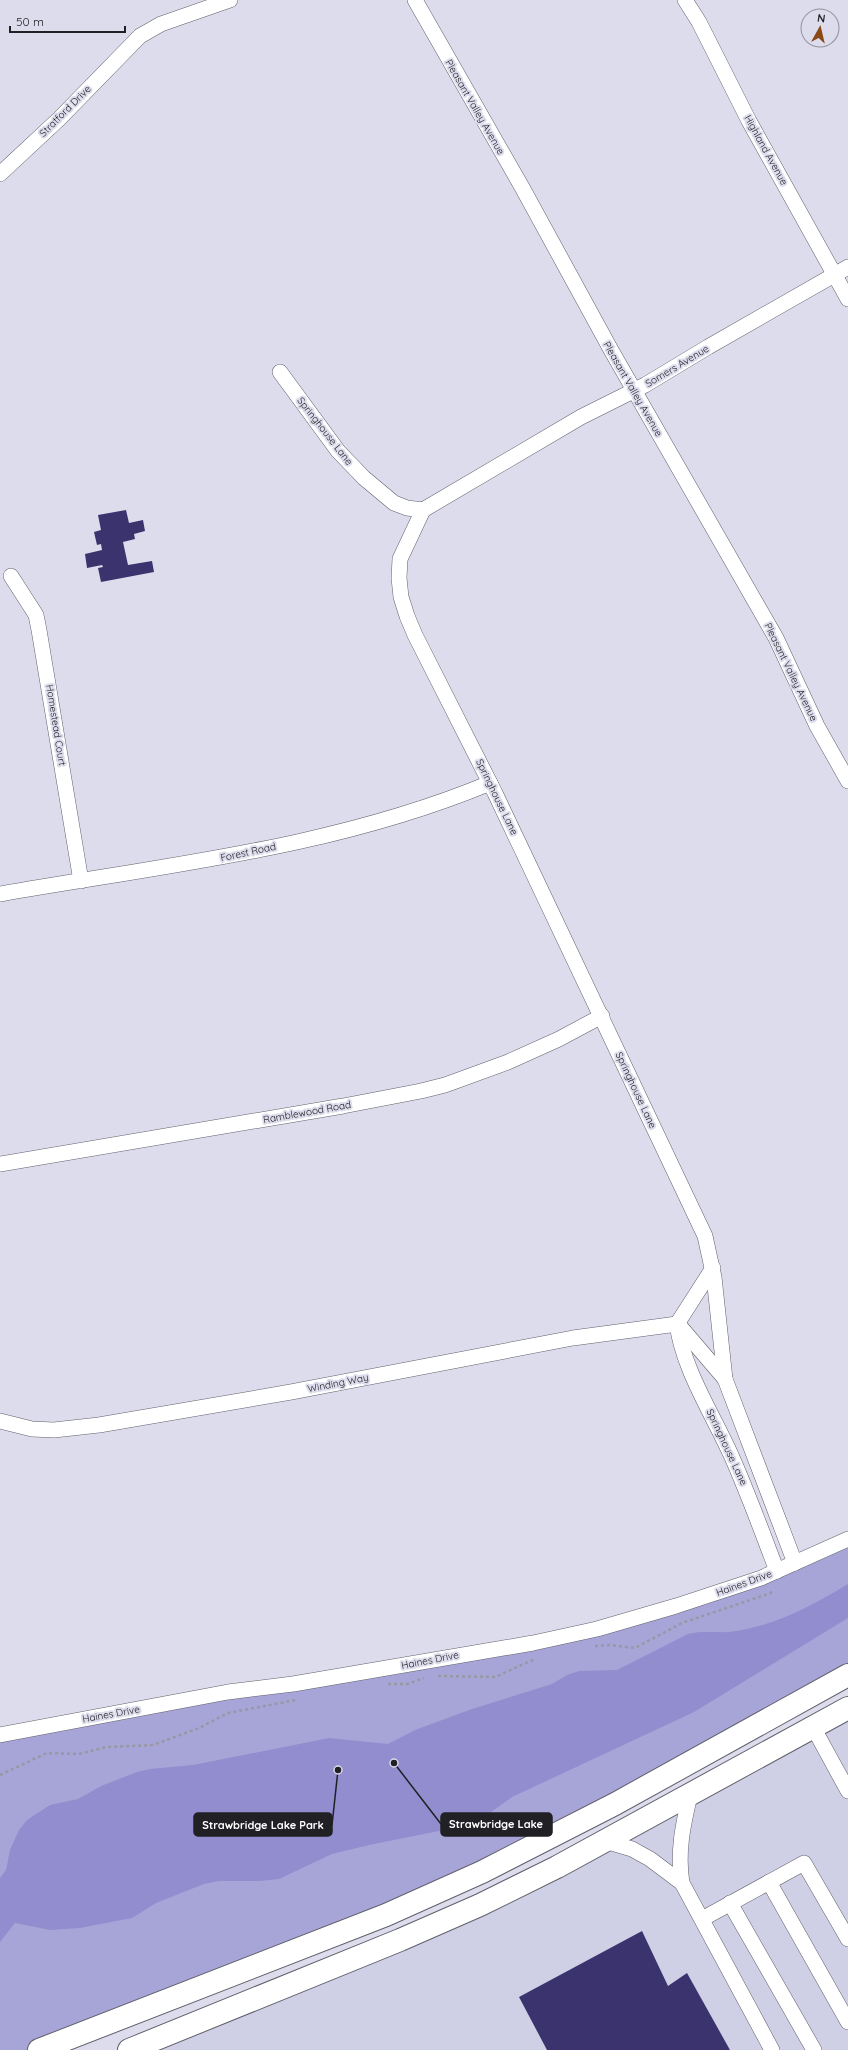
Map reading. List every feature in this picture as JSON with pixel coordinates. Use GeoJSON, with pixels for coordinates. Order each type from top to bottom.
{"type":"FeatureCollection","features":[{"type":"Feature","properties":{"kind":"highway"},"geometry":{"type":"LineString","coordinates":[[40,2050],[386,1915],[482,1872],[615,1804],[848,1675]]}},
{"type":"Feature","properties":{"kind":"highway"},"geometry":{"type":"LineString","coordinates":[[129,2050],[400,1940],[522,1885],[848,1708]]}},
{"type":"Feature","properties":{"kind":"street","name":"Stratford Drive"},"geometry":{"type":"LineString","coordinates":[[0,174],[59,119],[140,36],[161,24],[230,0]]}},
{"type":"Feature","properties":{"kind":"street","name":"Pleasant Valley Avenue"},"geometry":{"type":"LineString","coordinates":[[415,0],[523,189],[634,391],[776,638],[817,726],[848,781]]}},
{"type":"Feature","properties":{"kind":"street","name":"Highland Avenue"},"geometry":{"type":"LineString","coordinates":[[685,0],[699,22],[749,121],[848,299]]}},
{"type":"Feature","properties":{"kind":"street","name":"Somers Avenue"},"geometry":{"type":"LineString","coordinates":[[423,510],[581,417],[634,391],[835,276],[848,267]]}},
{"type":"Feature","properties":{"kind":"street","name":"Springhouse Lane"},"geometry":{"type":"LineString","coordinates":[[280,372],[338,451],[364,478],[394,503],[407,508],[423,510],[400,560],[399,578],[401,596],[406,616],[490,783],[602,1016],[705,1236],[720,1319],[725,1379],[795,1563]]}},
{"type":"Feature","properties":{"kind":"street","name":"Homestead Court"},"geometry":{"type":"LineString","coordinates":[[11,576],[36,615],[49,683],[81,880]]}},
{"type":"Feature","properties":{"kind":"street","name":"Forest Road"},"geometry":{"type":"LineString","coordinates":[[0,894],[215,859],[344,831],[393,818],[490,783]]}},
{"type":"Feature","properties":{"kind":"street","name":"Ramblewood Road"},"geometry":{"type":"LineString","coordinates":[[0,1164],[343,1106],[439,1086],[520,1057],[602,1016]]}},
{"type":"Feature","properties":{"kind":"street"},"geometry":{"type":"LineString","coordinates":[[677,1324],[712,1268]]}},
{"type":"Feature","properties":{"kind":"street","name":"Springhouse Lane"},"geometry":{"type":"LineString","coordinates":[[677,1324],[725,1379]]}},
{"type":"Feature","properties":{"kind":"street","name":"Springhouse Lane"},"geometry":{"type":"LineString","coordinates":[[677,1324],[679,1336],[690,1370],[741,1477],[771,1573]]}},
{"type":"Feature","properties":{"kind":"street","name":"Winding Way"},"geometry":{"type":"LineString","coordinates":[[0,1422],[32,1430],[54,1430],[99,1425],[291,1392],[573,1338],[677,1324]]}},
{"type":"Feature","properties":{"kind":"street","name":"Haines Drive"},"geometry":{"type":"LineString","coordinates":[[0,1735],[228,1692],[293,1684],[533,1643],[613,1625],[709,1596],[795,1563],[848,1538]]}},
{"type":"Feature","properties":{"kind":"street"},"geometry":{"type":"LineString","coordinates":[[813,1727],[848,1792]]}},
{"type":"Feature","properties":{"kind":"street"},"geometry":{"type":"LineString","coordinates":[[690,1794],[680,1846],[682,1883],[772,2050]]}},
{"type":"Feature","properties":{"kind":"street"},"geometry":{"type":"LineString","coordinates":[[605,1841],[632,1849],[650,1859],[682,1883]]}},
{"type":"Feature","properties":{"kind":"street"},"geometry":{"type":"LineString","coordinates":[[702,1919],[804,1863],[848,1939]]}},
{"type":"Feature","properties":{"kind":"street"},"geometry":{"type":"LineString","coordinates":[[769,1882],[848,2022]]}},
{"type":"Feature","properties":{"kind":"street"},"geometry":{"type":"LineString","coordinates":[[730,1903],[814,2050]]}},
{"type":"Feature","properties":{"kind":"path"},"geometry":{"type":"LineString","coordinates":[[594,1646],[610,1645],[635,1648],[682,1623],[771,1593],[771,1573]]}},
{"type":"Feature","properties":{"kind":"path"},"geometry":{"type":"LineString","coordinates":[[432,1676],[495,1677],[536,1658]]}},
{"type":"Feature","properties":{"kind":"path"},"geometry":{"type":"LineString","coordinates":[[384,1684],[407,1684],[426,1678]]}},
{"type":"Feature","properties":{"kind":"path"},"geometry":{"type":"LineString","coordinates":[[0,1775],[47,1753],[78,1754],[106,1747],[153,1745],[199,1728],[228,1713],[304,1699]]}},
{"type":"Feature","properties":{"kind":"shaded area"},"geometry":{"type":"Polygon","coordinates":[[[848,1536],[848,1675],[529,1848],[39,2050],[0,2050],[0,1736],[533,1643],[676,1606],[848,1536]]]}},
{"type":"Feature","properties":{"kind":"shaded area"},"geometry":{"type":"Polygon","coordinates":[[[848,1584],[848,1618],[694,1712],[512,1797],[487,1815],[449,1829],[332,1854],[279,1879],[260,1881],[219,1881],[204,1884],[156,1903],[132,1918],[80,1928],[50,1930],[15,1923],[0,1942],[0,1878],[6,1870],[10,1850],[19,1830],[27,1820],[50,1805],[78,1799],[101,1786],[137,1772],[150,1769],[193,1765],[329,1738],[388,1744],[415,1730],[472,1709],[552,1684],[567,1675],[579,1671],[617,1670],[688,1634],[700,1632],[730,1632],[766,1624],[808,1607],[848,1584]]]}},
{"type":"Feature","properties":{"kind":"shaded area"},"geometry":{"type":"Polygon","coordinates":[[[848,1708],[848,2050],[129,2050],[400,1940],[848,1708]]]}},
{"type":"Feature","properties":{"kind":"building"},"geometry":{"type":"Polygon","coordinates":[[[126,510],[129,523],[143,520],[145,531],[134,534],[135,539],[123,542],[128,565],[152,561],[154,572],[101,582],[98,568],[103,567],[102,565],[87,568],[85,554],[102,550],[101,544],[97,545],[94,532],[101,530],[98,515],[126,510]]]}},
{"type":"Feature","properties":{"kind":"building"},"geometry":{"type":"Polygon","coordinates":[[[642,1931],[668,1986],[687,1973],[730,2050],[547,2050],[519,1997],[642,1931]]]}},
{"type":"Feature","properties":{"kind":"place","name":"Strawbridge Lake"},"geometry":{"type":"Point","coordinates":[394,1763]}},
{"type":"Feature","properties":{"kind":"place","name":"Strawbridge Lake Park"},"geometry":{"type":"Point","coordinates":[338,1770]}}]}
